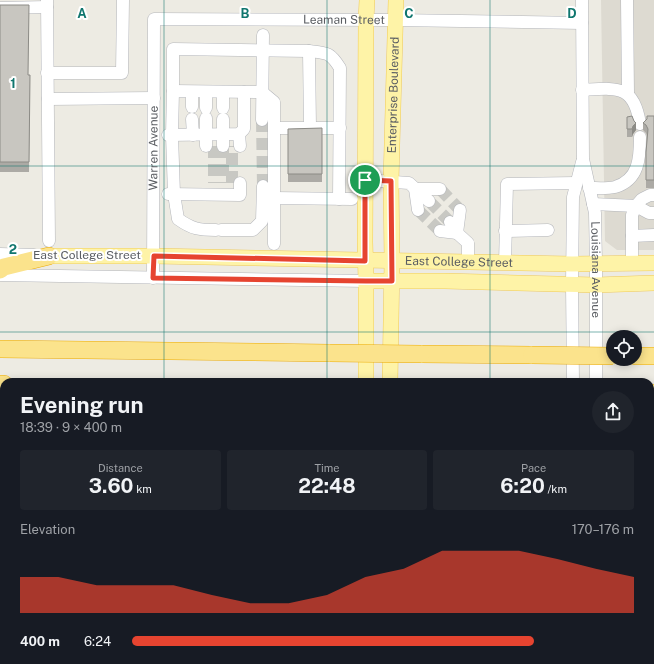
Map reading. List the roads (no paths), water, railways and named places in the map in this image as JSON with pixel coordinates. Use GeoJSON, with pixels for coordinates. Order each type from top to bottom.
{"type":"FeatureCollection","features":[{"type":"Feature","properties":{"kind":"highway"},"geometry":{"type":"LineString","coordinates":[[0,270],[49,248]]}},
{"type":"Feature","properties":{"kind":"highway"},"geometry":{"type":"LineString","coordinates":[[0,349],[606,356]]}},
{"type":"Feature","properties":{"kind":"highway"},"geometry":{"type":"LineString","coordinates":[[642,356],[654,356]]}},
{"type":"Feature","properties":{"kind":"main road"},"geometry":{"type":"LineString","coordinates":[[366,378],[365,180],[366,20],[368,0]]}},
{"type":"Feature","properties":{"kind":"main road","name":"Enterprise Boulevard"},"geometry":{"type":"LineString","coordinates":[[390,378],[392,281],[391,181],[396,0]]}},
{"type":"Feature","properties":{"kind":"main road","name":"East College Street"},"geometry":{"type":"LineString","coordinates":[[49,248],[154,256],[572,264],[654,263]]}},
{"type":"Feature","properties":{"kind":"main road","name":"East College Street"},"geometry":{"type":"LineString","coordinates":[[366,281],[445,281],[596,285],[654,283]]}},
{"type":"Feature","properties":{"kind":"street"},"geometry":{"type":"LineString","coordinates":[[47,73],[122,73],[123,0]]}},
{"type":"Feature","properties":{"kind":"street","name":"Louisiana Avenue"},"geometry":{"type":"LineString","coordinates":[[582,0],[583,159],[595,213],[596,378]]}},
{"type":"Feature","properties":{"kind":"street"},"geometry":{"type":"LineString","coordinates":[[627,0],[628,93],[638,112],[640,124]]}},
{"type":"Feature","properties":{"kind":"street"},"geometry":{"type":"LineString","coordinates":[[0,8],[47,3],[49,248]]}},
{"type":"Feature","properties":{"kind":"street","name":"Leaman Street"},"geometry":{"type":"LineString","coordinates":[[154,19],[395,20],[582,23]]}},
{"type":"Feature","properties":{"kind":"street","name":"Warren Avenue"},"geometry":{"type":"LineString","coordinates":[[153,278],[154,19]]}},
{"type":"Feature","properties":{"kind":"street"},"geometry":{"type":"LineString","coordinates":[[262,120],[263,35]]}},
{"type":"Feature","properties":{"kind":"street"},"geometry":{"type":"LineString","coordinates":[[263,186],[262,221],[253,230],[202,230],[188,226],[178,219],[171,194],[170,135],[173,91],[173,49],[309,51],[325,53],[334,57],[340,68],[339,199]]}},
{"type":"Feature","properties":{"kind":"street"},"geometry":{"type":"LineString","coordinates":[[309,51],[310,128]]}},
{"type":"Feature","properties":{"kind":"street"},"geometry":{"type":"LineString","coordinates":[[582,90],[605,88],[628,93]]}},
{"type":"Feature","properties":{"kind":"street"},"geometry":{"type":"LineString","coordinates":[[173,91],[262,92],[274,102],[274,244]]}},
{"type":"Feature","properties":{"kind":"street"},"geometry":{"type":"LineString","coordinates":[[192,92],[193,134]]}},
{"type":"Feature","properties":{"kind":"street"},"geometry":{"type":"LineString","coordinates":[[206,92],[206,113],[223,140]]}},
{"type":"Feature","properties":{"kind":"street"},"geometry":{"type":"LineString","coordinates":[[223,92],[223,140]]}},
{"type":"Feature","properties":{"kind":"street"},"geometry":{"type":"LineString","coordinates":[[170,135],[193,134],[223,140],[244,129],[244,92]]}},
{"type":"Feature","properties":{"kind":"street"},"geometry":{"type":"LineString","coordinates":[[48,99],[154,98]]}},
{"type":"Feature","properties":{"kind":"street"},"geometry":{"type":"LineString","coordinates":[[275,128],[340,128]]}},
{"type":"Feature","properties":{"kind":"street"},"geometry":{"type":"LineString","coordinates":[[590,188],[615,187],[629,181],[636,169],[640,154],[640,137]]}},
{"type":"Feature","properties":{"kind":"street","name":"Louisiana Avenue"},"geometry":{"type":"LineString","coordinates":[[573,378],[573,198],[583,159]]}},
{"type":"Feature","properties":{"kind":"street"},"geometry":{"type":"LineString","coordinates":[[365,180],[409,183],[429,201]]}},
{"type":"Feature","properties":{"kind":"street"},"geometry":{"type":"LineString","coordinates":[[504,263],[506,184],[576,183]]}},
{"type":"Feature","properties":{"kind":"street"},"geometry":{"type":"LineString","coordinates":[[171,194],[221,188]]}},
{"type":"Feature","properties":{"kind":"street"},"geometry":{"type":"LineString","coordinates":[[415,189],[440,190]]}},
{"type":"Feature","properties":{"kind":"street"},"geometry":{"type":"LineString","coordinates":[[415,189],[418,210]]}},
{"type":"Feature","properties":{"kind":"street"},"geometry":{"type":"LineString","coordinates":[[632,263],[632,215],[636,206],[642,199],[650,195],[654,195]]}},
{"type":"Feature","properties":{"kind":"street"},"geometry":{"type":"LineString","coordinates":[[274,198],[352,199]]}},
{"type":"Feature","properties":{"kind":"street"},"geometry":{"type":"LineString","coordinates":[[593,204],[636,206],[649,213],[654,213]]}},
{"type":"Feature","properties":{"kind":"street"},"geometry":{"type":"LineString","coordinates":[[457,232],[460,210]]}},
{"type":"Feature","properties":{"kind":"street"},"geometry":{"type":"LineString","coordinates":[[450,222],[468,243],[468,262]]}},
{"type":"Feature","properties":{"kind":"street"},"geometry":{"type":"LineString","coordinates":[[505,231],[548,230]]}},
{"type":"Feature","properties":{"kind":"street"},"geometry":{"type":"LineString","coordinates":[[440,231],[457,232]]}},
{"type":"Feature","properties":{"kind":"street"},"geometry":{"type":"LineString","coordinates":[[632,236],[654,235]]}},
{"type":"Feature","properties":{"kind":"street","name":"East College Street"},"geometry":{"type":"LineString","coordinates":[[0,254],[49,248]]}},
{"type":"Feature","properties":{"kind":"street","name":"East College Street"},"geometry":{"type":"LineString","coordinates":[[0,275],[366,281]]}},
{"type":"Feature","properties":{"kind":"tunnel"},"geometry":{"type":"LineString","coordinates":[[262,120],[263,186]]}},
{"type":"Feature","properties":{"kind":"tunnel"},"geometry":{"type":"LineString","coordinates":[[214,146],[214,183]]}},
{"type":"Feature","properties":{"kind":"tunnel"},"geometry":{"type":"LineString","coordinates":[[223,146],[223,183]]}},
{"type":"Feature","properties":{"kind":"tunnel"},"geometry":{"type":"LineString","coordinates":[[232,146],[232,183]]}},
{"type":"Feature","properties":{"kind":"tunnel"},"geometry":{"type":"LineString","coordinates":[[440,189],[460,210]]}},
{"type":"Feature","properties":{"kind":"tunnel"},"geometry":{"type":"LineString","coordinates":[[429,201],[450,222]]}},
{"type":"Feature","properties":{"kind":"tunnel"},"geometry":{"type":"LineString","coordinates":[[418,210],[440,231]]}}]}
